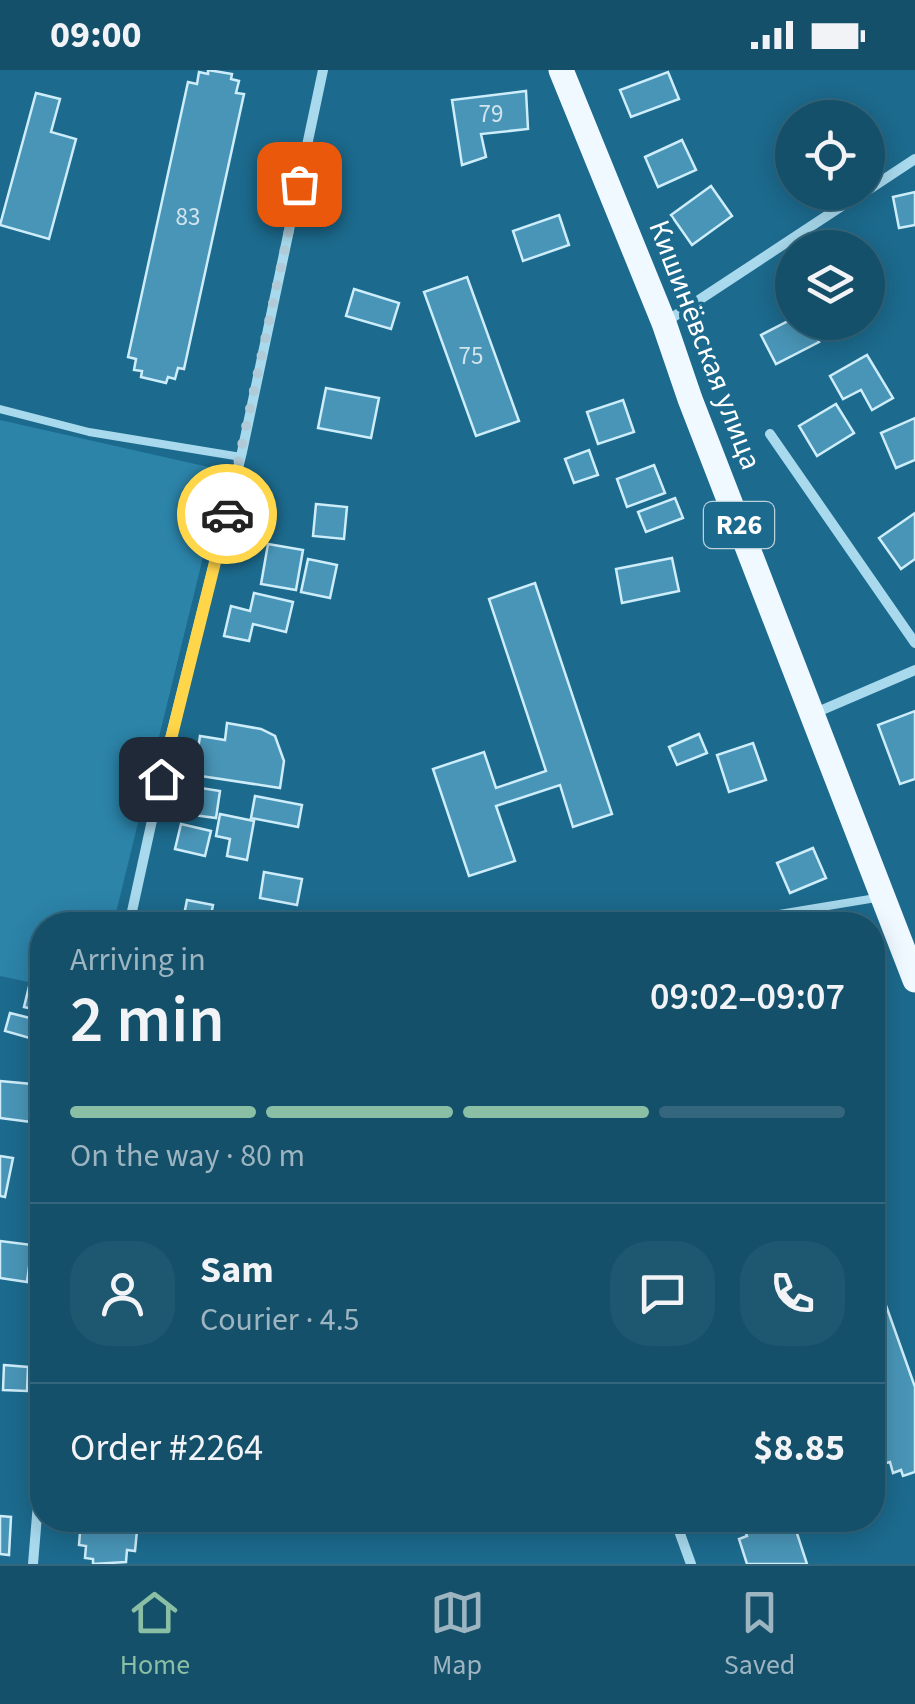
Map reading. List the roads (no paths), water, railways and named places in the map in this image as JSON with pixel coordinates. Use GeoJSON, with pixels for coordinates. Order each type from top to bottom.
{"type":"FeatureCollection","features":[{"type":"Feature","properties":{"kind":"main road","name":"Кишинёвская улица"},"geometry":{"type":"LineString","coordinates":[[561,70],[664,323],[915,980]]}},
{"type":"Feature","properties":{"kind":"street"},"geometry":{"type":"LineString","coordinates":[[132,912],[169,743],[241,458],[323,70]]}},
{"type":"Feature","properties":{"kind":"street"},"geometry":{"type":"LineString","coordinates":[[885,178],[915,159]]}},
{"type":"Feature","properties":{"kind":"street"},"geometry":{"type":"LineString","coordinates":[[664,323],[836,210]]}},
{"type":"Feature","properties":{"kind":"street"},"geometry":{"type":"LineString","coordinates":[[770,434],[915,642]]}},
{"type":"Feature","properties":{"kind":"street"},"geometry":{"type":"LineString","coordinates":[[812,715],[915,670]]}},
{"type":"Feature","properties":{"kind":"street"},"geometry":{"type":"LineString","coordinates":[[33,1564],[36,1532]]}},
{"type":"Feature","properties":{"kind":"street"},"geometry":{"type":"LineString","coordinates":[[680,1532],[691,1564]]}},
{"type":"Feature","properties":{"kind":"lane"},"geometry":{"type":"LineString","coordinates":[[0,409],[89,432],[241,458]]}},
{"type":"Feature","properties":{"kind":"lane"},"geometry":{"type":"LineString","coordinates":[[789,912],[882,896]]}}]}
